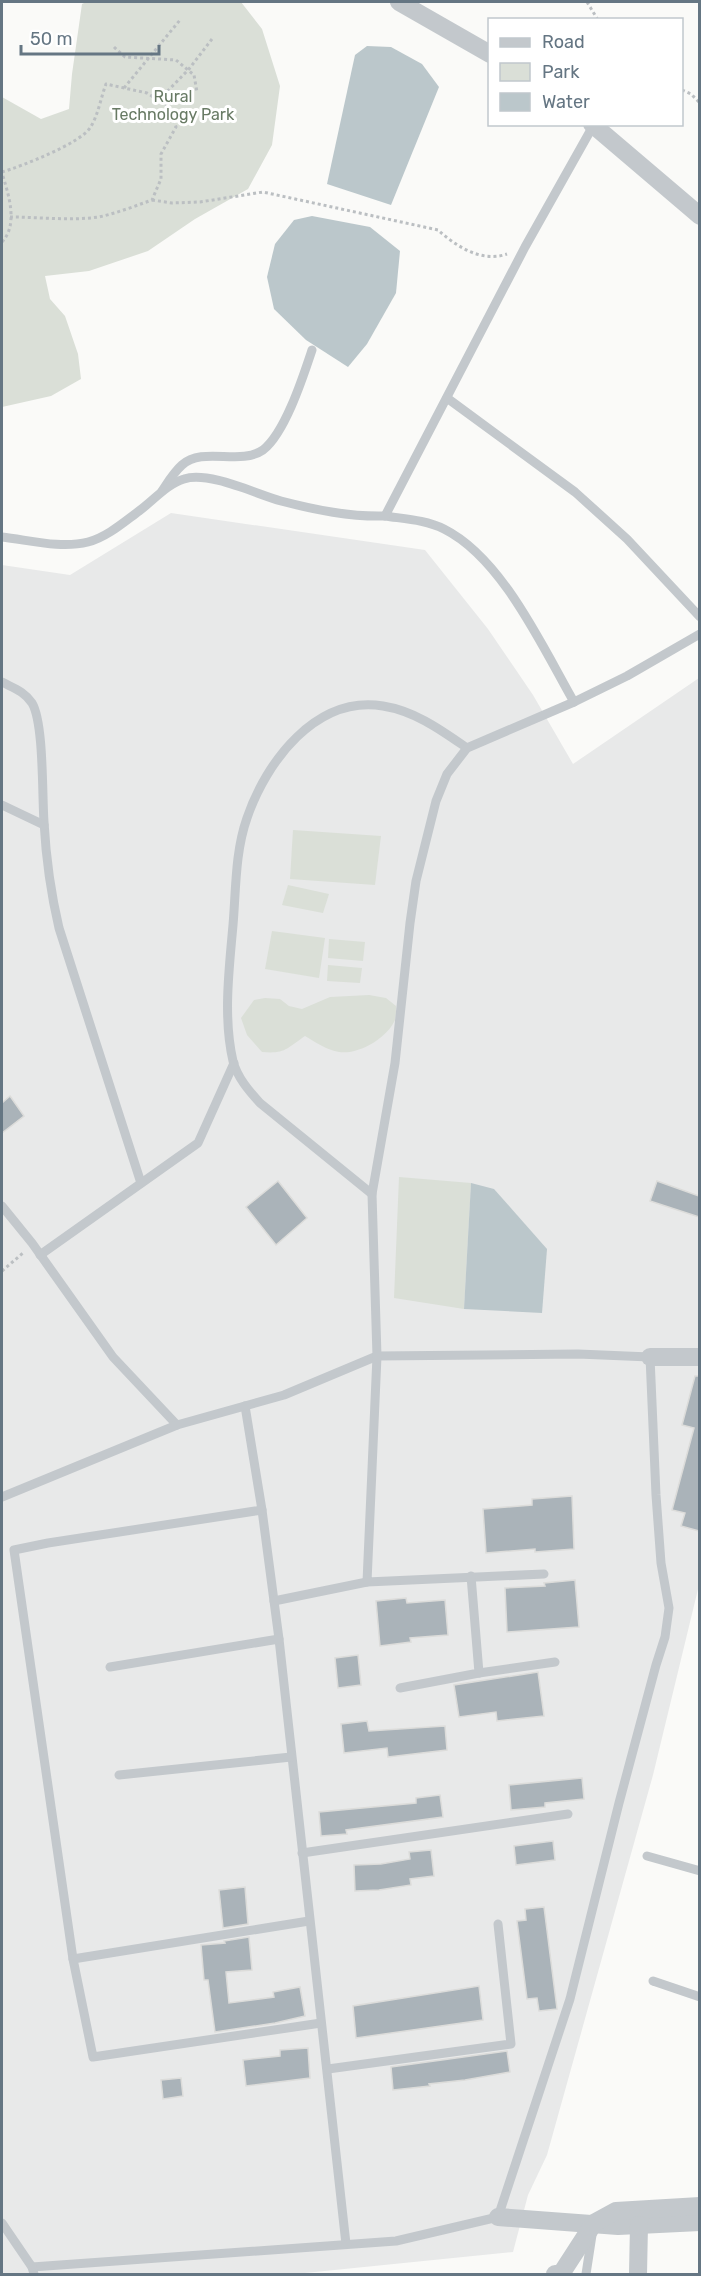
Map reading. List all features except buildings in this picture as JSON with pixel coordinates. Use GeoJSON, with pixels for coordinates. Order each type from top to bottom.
{"type":"FeatureCollection","features":[{"type":"Feature","properties":{"kind":"street"},"geometry":{"type":"LineString","coordinates":[[399,2],[488,53]]}},
{"type":"Feature","properties":{"kind":"street"},"geometry":{"type":"LineString","coordinates":[[593,126],[699,216]]}},
{"type":"Feature","properties":{"kind":"street"},"geometry":{"type":"LineString","coordinates":[[650,1357],[699,1357]]}},
{"type":"Feature","properties":{"kind":"street"},"geometry":{"type":"LineString","coordinates":[[498,2217],[618,2226],[639,2225],[699,2209]]}},
{"type":"Feature","properties":{"kind":"street"},"geometry":{"type":"LineString","coordinates":[[555,2274],[561,2274],[594,2223],[616,2211],[699,2209]]}},
{"type":"Feature","properties":{"kind":"street"},"geometry":{"type":"LineString","coordinates":[[639,2225],[640,2274]]}},
{"type":"Feature","properties":{"kind":"lane"},"geometry":{"type":"LineString","coordinates":[[385,516],[525,247],[591,126]]}},
{"type":"Feature","properties":{"kind":"lane"},"geometry":{"type":"LineString","coordinates":[[160,494],[183,463],[197,458],[243,456],[265,448],[288,412],[312,350]]}},
{"type":"Feature","properties":{"kind":"lane"},"geometry":{"type":"LineString","coordinates":[[447,398],[575,492],[627,539],[699,617]]}},
{"type":"Feature","properties":{"kind":"lane"},"geometry":{"type":"LineString","coordinates":[[2,537],[63,544],[88,542],[107,534],[184,479],[220,481],[281,501],[339,514],[418,520],[442,528],[468,543],[482,557],[535,632],[574,702]]}},
{"type":"Feature","properties":{"kind":"lane"},"geometry":{"type":"LineString","coordinates":[[367,1582],[377,1356],[372,1194],[395,1063],[416,881],[436,801],[447,774],[467,748],[574,702],[627,676],[699,634]]}},
{"type":"Feature","properties":{"kind":"lane"},"geometry":{"type":"LineString","coordinates":[[2,682],[22,692],[32,704],[39,723],[44,825],[53,902],[59,928],[141,1183]]}},
{"type":"Feature","properties":{"kind":"lane"},"geometry":{"type":"LineString","coordinates":[[372,1194],[260,1103],[245,1086],[234,1063],[229,1028],[228,980],[238,854],[247,818],[264,778],[290,743],[319,718],[351,706],[381,705],[407,712],[436,726],[467,748]]}},
{"type":"Feature","properties":{"kind":"lane"},"geometry":{"type":"LineString","coordinates":[[2,805],[44,825]]}},
{"type":"Feature","properties":{"kind":"lane"},"geometry":{"type":"LineString","coordinates":[[40,1255],[198,1143],[234,1063]]}},
{"type":"Feature","properties":{"kind":"lane"},"geometry":{"type":"LineString","coordinates":[[2,1206],[113,1357],[177,1425]]}},
{"type":"Feature","properties":{"kind":"lane"},"geometry":{"type":"LineString","coordinates":[[2,1497],[177,1425],[284,1395],[377,1356],[578,1354],[650,1357],[656,1495],[662,1563],[669,1608],[665,1637],[619,1803],[570,1999],[498,2217],[396,2241],[33,2271],[2,2223]]}},
{"type":"Feature","properties":{"kind":"lane"},"geometry":{"type":"LineString","coordinates":[[245,1406],[262,1510],[279,1639],[346,2244]]}},
{"type":"Feature","properties":{"kind":"lane"},"geometry":{"type":"LineString","coordinates":[[262,1510],[14,1550],[74,1959],[93,2057],[321,2023]]}},
{"type":"Feature","properties":{"kind":"lane"},"geometry":{"type":"LineString","coordinates":[[274,1601],[367,1582],[544,1574]]}},
{"type":"Feature","properties":{"kind":"lane"},"geometry":{"type":"LineString","coordinates":[[471,1576],[479,1673]]}},
{"type":"Feature","properties":{"kind":"lane"},"geometry":{"type":"LineString","coordinates":[[110,1667],[279,1639]]}},
{"type":"Feature","properties":{"kind":"lane"},"geometry":{"type":"LineString","coordinates":[[400,1688],[555,1662]]}},
{"type":"Feature","properties":{"kind":"lane"},"geometry":{"type":"LineString","coordinates":[[119,1775],[291,1757]]}},
{"type":"Feature","properties":{"kind":"lane"},"geometry":{"type":"LineString","coordinates":[[302,1853],[568,1814]]}},
{"type":"Feature","properties":{"kind":"lane"},"geometry":{"type":"LineString","coordinates":[[647,1856],[699,1871]]}},
{"type":"Feature","properties":{"kind":"lane"},"geometry":{"type":"LineString","coordinates":[[74,1959],[309,1921]]}},
{"type":"Feature","properties":{"kind":"lane"},"geometry":{"type":"LineString","coordinates":[[328,2069],[511,2044],[498,1924]]}},
{"type":"Feature","properties":{"kind":"lane"},"geometry":{"type":"LineString","coordinates":[[653,1981],[699,1997]]}},
{"type":"Feature","properties":{"kind":"lane"},"geometry":{"type":"LineString","coordinates":[[586,2274],[594,2223]]}},
{"type":"Feature","properties":{"kind":"path"},"geometry":{"type":"LineString","coordinates":[[587,2],[597,18]]}},
{"type":"Feature","properties":{"kind":"path"},"geometry":{"type":"LineString","coordinates":[[124,88],[180,20]]}},
{"type":"Feature","properties":{"kind":"path"},"geometry":{"type":"LineString","coordinates":[[159,100],[189,69],[212,39]]}},
{"type":"Feature","properties":{"kind":"path"},"geometry":{"type":"LineString","coordinates":[[114,47],[125,57],[176,60],[194,75],[197,92]]}},
{"type":"Feature","properties":{"kind":"path"},"geometry":{"type":"LineString","coordinates":[[2,242],[7,237],[12,207],[2,171],[31,163],[65,146],[89,129],[106,84],[147,93],[169,107],[176,127],[161,154],[161,179],[152,200]]}},
{"type":"Feature","properties":{"kind":"path"},"geometry":{"type":"LineString","coordinates":[[683,91],[691,94],[699,103]]}},
{"type":"Feature","properties":{"kind":"path"},"geometry":{"type":"LineString","coordinates":[[10,217],[66,219],[99,217],[152,200],[172,203],[200,202],[263,192],[438,230],[452,243],[474,255],[502,255],[525,247]]}},
{"type":"Feature","properties":{"kind":"path"},"geometry":{"type":"LineString","coordinates":[[2,1271],[32,1244]]}},
{"type":"Feature","properties":{"kind":"shaded area"},"geometry":{"type":"Polygon","coordinates":[[[171,513],[425,550],[488,629],[533,695],[573,764],[699,678],[699,1585],[653,1775],[547,2155],[528,2195],[513,2252],[295,2274],[2,2274],[2,565],[70,575],[171,513]]]}},
{"type":"Feature","properties":{"kind":"green space","name":"Rural Technology Park"},"geometry":{"type":"Polygon","coordinates":[[[86,2],[241,2],[262,29],[280,86],[272,145],[248,189],[195,219],[148,251],[89,271],[45,276],[50,299],[65,316],[78,354],[81,379],[51,396],[2,407],[2,97],[41,119],[69,109],[82,4],[86,2]]]}},
{"type":"Feature","properties":{"kind":"green space"},"geometry":{"type":"Polygon","coordinates":[[[293,830],[381,836],[375,885],[290,879],[293,830]]]}},
{"type":"Feature","properties":{"kind":"green space"},"geometry":{"type":"Polygon","coordinates":[[[288,885],[329,894],[323,913],[282,905],[288,885]]]}},
{"type":"Feature","properties":{"kind":"green space"},"geometry":{"type":"Polygon","coordinates":[[[272,931],[325,938],[319,978],[265,969],[272,931]]]}},
{"type":"Feature","properties":{"kind":"green space"},"geometry":{"type":"Polygon","coordinates":[[[329,939],[365,942],[363,961],[328,958],[329,939]]]}},
{"type":"Feature","properties":{"kind":"green space"},"geometry":{"type":"Polygon","coordinates":[[[328,965],[362,968],[360,983],[327,981],[328,965]]]}},
{"type":"Feature","properties":{"kind":"green space"},"geometry":{"type":"Polygon","coordinates":[[[369,995],[386,998],[396,1006],[395,1020],[379,1039],[355,1051],[335,1051],[305,1036],[281,1051],[262,1052],[247,1035],[241,1018],[254,1000],[265,998],[280,999],[289,1006],[302,1009],[330,997],[369,995]]]}},
{"type":"Feature","properties":{"kind":"green space"},"geometry":{"type":"Polygon","coordinates":[[[399,1177],[471,1183],[464,1309],[394,1298],[399,1177]]]}},
{"type":"Feature","properties":{"kind":"water"},"geometry":{"type":"Polygon","coordinates":[[[367,46],[391,47],[422,64],[439,87],[391,205],[327,184],[355,55],[367,46]]]}},
{"type":"Feature","properties":{"kind":"water"},"geometry":{"type":"Polygon","coordinates":[[[312,216],[370,227],[400,251],[396,293],[367,344],[348,367],[306,340],[274,309],[267,277],[275,244],[294,220],[312,216]]]}},
{"type":"Feature","properties":{"kind":"water"},"geometry":{"type":"Polygon","coordinates":[[[471,1183],[494,1189],[547,1249],[542,1313],[464,1309],[471,1183]]]}}]}
